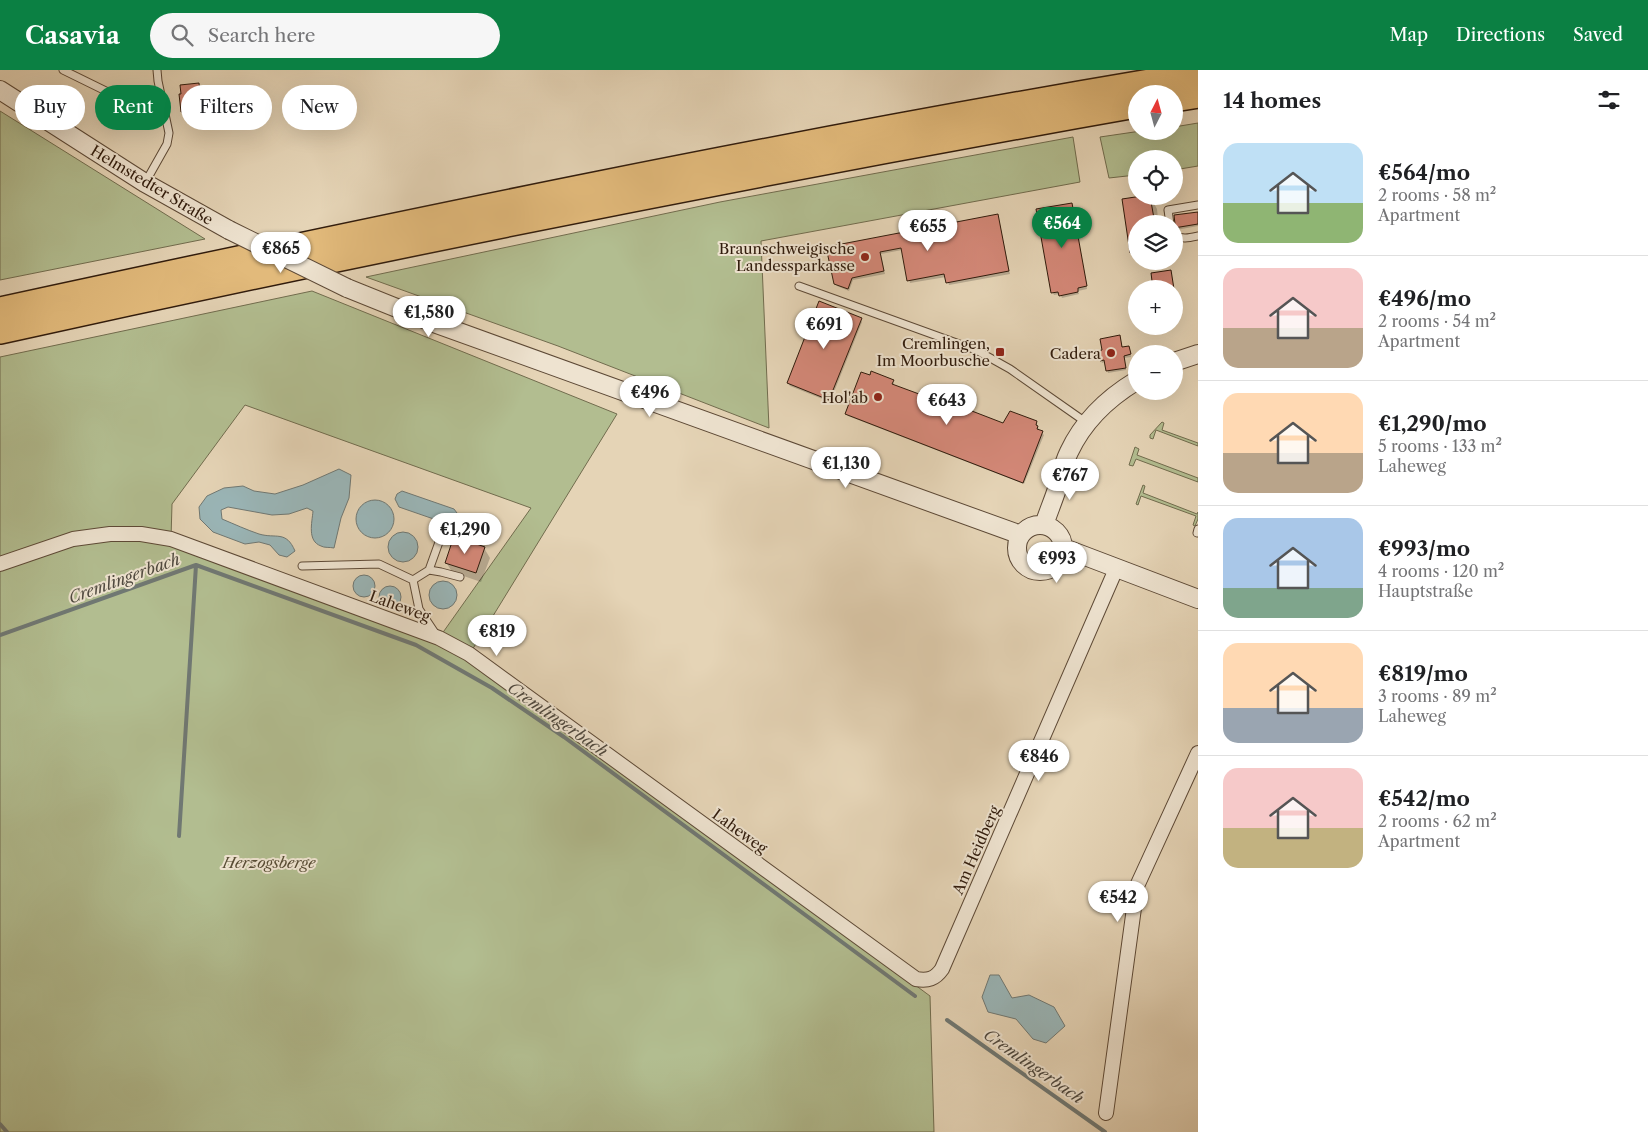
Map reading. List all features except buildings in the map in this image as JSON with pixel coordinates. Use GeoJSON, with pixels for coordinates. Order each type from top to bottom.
{"type":"FeatureCollection","features":[{"type":"Feature","properties":{"kind":"highway"},"geometry":{"type":"LineString","coordinates":[[0,310],[304,244],[703,164],[936,120],[1198,74]]}},
{"type":"Feature","properties":{"kind":"highway"},"geometry":{"type":"LineString","coordinates":[[1183,98],[1198,95]]}},
{"type":"Feature","properties":{"kind":"highway"},"geometry":{"type":"LineString","coordinates":[[0,331],[407,244],[706,184],[930,141],[1128,106]]}},
{"type":"Feature","properties":{"kind":"highway"},"geometry":{"type":"LineString","coordinates":[[0,338],[36,323]]}},
{"type":"Feature","properties":{"kind":"street","name":"Helmstedter Straße"},"geometry":{"type":"LineString","coordinates":[[0,90],[145,184],[229,230],[347,288],[434,323],[1021,535]]}},
{"type":"Feature","properties":{"kind":"street"},"geometry":{"type":"LineString","coordinates":[[1183,359],[1198,354]]}},
{"type":"Feature","properties":{"kind":"street"},"geometry":{"type":"LineString","coordinates":[[1044,525],[1068,453],[1079,434],[1111,398],[1128,386]]}},
{"type":"Feature","properties":{"kind":"street"},"geometry":{"type":"LineString","coordinates":[[1044,525],[1054,529],[1062,537],[1063,554],[1057,565],[1046,570],[1034,570],[1023,564],[1018,553],[1018,541],[1021,535],[1031,526],[1044,525]]}},
{"type":"Feature","properties":{"kind":"street","name":"Laheweg"},"geometry":{"type":"LineString","coordinates":[[0,564],[73,539],[110,534],[140,534],[180,542],[439,638],[469,654],[916,979],[925,981],[935,977]]}},
{"type":"Feature","properties":{"kind":"street"},"geometry":{"type":"LineString","coordinates":[[1064,548],[1198,600]]}},
{"type":"Feature","properties":{"kind":"street","name":"Am Heidberg"},"geometry":{"type":"LineString","coordinates":[[935,977],[942,969],[1116,569]]}},
{"type":"Feature","properties":{"kind":"street"},"geometry":{"type":"LineString","coordinates":[[1106,1112],[1137,886],[1198,753]]}},
{"type":"Feature","properties":{"kind":"lane"},"geometry":{"type":"LineString","coordinates":[[63,70],[95,86]]}},
{"type":"Feature","properties":{"kind":"lane"},"geometry":{"type":"LineString","coordinates":[[157,70],[160,85]]}},
{"type":"Feature","properties":{"kind":"lane"},"geometry":{"type":"LineString","coordinates":[[145,184],[167,144],[168,130]]}},
{"type":"Feature","properties":{"kind":"lane"},"geometry":{"type":"LineString","coordinates":[[1169,215],[1168,210],[1198,205]]}},
{"type":"Feature","properties":{"kind":"lane"},"geometry":{"type":"LineString","coordinates":[[1183,239],[1198,236]]}},
{"type":"Feature","properties":{"kind":"lane"},"geometry":{"type":"LineString","coordinates":[[799,286],[976,350],[1010,369],[1088,423]]}},
{"type":"Feature","properties":{"kind":"lane"},"geometry":{"type":"LineString","coordinates":[[412,580],[429,570],[443,531]]}},
{"type":"Feature","properties":{"kind":"lane"},"geometry":{"type":"LineString","coordinates":[[302,566],[379,564],[412,580]]}},
{"type":"Feature","properties":{"kind":"lane"},"geometry":{"type":"LineString","coordinates":[[429,570],[460,577]]}},
{"type":"Feature","properties":{"kind":"lane"},"geometry":{"type":"LineString","coordinates":[[412,580],[419,609],[439,638]]}},
{"type":"Feature","properties":{"kind":"green space"},"geometry":{"type":"Polygon","coordinates":[[[0,111],[15,120],[15,130],[30,130],[205,239],[0,280],[0,111]]]}},
{"type":"Feature","properties":{"kind":"green space"},"geometry":{"type":"Polygon","coordinates":[[[1198,123],[1198,166],[1183,168],[1183,150],[1128,150],[1128,176],[1109,178],[1100,137],[1128,133],[1128,140],[1183,140],[1183,126],[1198,123]]]}},
{"type":"Feature","properties":{"kind":"green space"},"geometry":{"type":"Polygon","coordinates":[[[1073,137],[1080,182],[761,241],[769,428],[558,346],[366,277],[720,202],[1073,137]]]}},
{"type":"Feature","properties":{"kind":"green space","name":"Herzogsberge"},"geometry":{"type":"Polygon","coordinates":[[[312,291],[617,414],[469,655],[930,996],[934,1132],[0,1132],[0,357],[312,291]],[[245,405],[172,504],[171,539],[439,638],[531,508],[245,405]]]}},
{"type":"Feature","properties":{"kind":"green space"},"geometry":{"type":"Polygon","coordinates":[[[1162,422],[1164,423],[1162,430],[1198,443],[1198,446],[1156,430],[1153,439],[1150,438],[1150,435],[1162,422]]]}},
{"type":"Feature","properties":{"kind":"green space"},"geometry":{"type":"Polygon","coordinates":[[[1135,447],[1139,449],[1137,455],[1198,478],[1198,482],[1136,459],[1133,466],[1129,465],[1135,447]]]}},
{"type":"Feature","properties":{"kind":"green space"},"geometry":{"type":"Polygon","coordinates":[[[1143,485],[1145,486],[1143,493],[1197,514],[1198,512],[1195,526],[1193,525],[1196,516],[1141,496],[1138,505],[1136,504],[1143,485]]]}},
{"type":"Feature","properties":{"kind":"water"},"geometry":{"type":"Polygon","coordinates":[[[339,469],[351,475],[349,498],[341,518],[334,548],[322,547],[314,540],[311,531],[313,511],[307,508],[289,514],[272,515],[228,507],[221,510],[222,519],[259,534],[288,540],[295,551],[287,557],[279,555],[270,545],[259,542],[245,544],[213,532],[200,519],[199,507],[207,496],[224,488],[243,486],[254,491],[275,494],[303,485],[339,469]]]}},
{"type":"Feature","properties":{"kind":"water"},"geometry":{"type":"Polygon","coordinates":[[[402,491],[454,509],[457,513],[457,521],[451,525],[399,507],[395,499],[397,494],[402,491]]]}},
{"type":"Feature","properties":{"kind":"water"},"geometry":{"type":"Polygon","coordinates":[[[375,500],[382,501],[388,506],[393,512],[393,526],[388,532],[382,537],[375,538],[368,537],[362,532],[357,526],[356,519],[357,512],[362,506],[368,501],[375,500]]]}},
{"type":"Feature","properties":{"kind":"water"},"geometry":{"type":"Polygon","coordinates":[[[403,532],[414,536],[418,547],[414,558],[403,562],[392,558],[388,547],[392,536],[403,532]]]}},
{"type":"Feature","properties":{"kind":"water"},"geometry":{"type":"Polygon","coordinates":[[[360,575],[368,575],[375,582],[375,590],[368,597],[360,597],[353,590],[353,582],[360,575]]]}},
{"type":"Feature","properties":{"kind":"water"},"geometry":{"type":"Polygon","coordinates":[[[443,581],[453,585],[457,595],[453,605],[443,609],[433,605],[429,595],[433,585],[443,581]]]}},
{"type":"Feature","properties":{"kind":"water"},"geometry":{"type":"Polygon","coordinates":[[[386,586],[394,586],[401,593],[401,601],[394,608],[386,608],[379,601],[379,593],[386,586]]]}},
{"type":"Feature","properties":{"kind":"water"},"geometry":{"type":"Polygon","coordinates":[[[990,975],[999,975],[1012,998],[1029,995],[1054,1007],[1065,1026],[1046,1043],[1033,1039],[1016,1019],[988,1012],[982,997],[990,975]]]}},
{"type":"Feature","properties":{"kind":"waterway","name":"Cremlingerbach"},"geometry":{"type":"LineString","coordinates":[[0,635],[196,565],[416,645],[492,688],[564,737],[915,996]]}},
{"type":"Feature","properties":{"kind":"waterway"},"geometry":{"type":"LineString","coordinates":[[179,836],[196,565]]}},
{"type":"Feature","properties":{"kind":"waterway","name":"Cremlingerbach"},"geometry":{"type":"LineString","coordinates":[[947,1020],[1105,1132]]}},
{"type":"Feature","properties":{"kind":"waterway"},"geometry":{"type":"LineString","coordinates":[[0,1124],[7,1132]]}},
{"type":"Feature","properties":{"kind":"place","name":"Braunschweigische Landessparkasse"},"geometry":{"type":"Point","coordinates":[865,257]}},
{"type":"Feature","properties":{"kind":"place","name":"Cremlingen, Im Moorbusche"},"geometry":{"type":"Point","coordinates":[1000,352]}},
{"type":"Feature","properties":{"kind":"place","name":"Cadera"},"geometry":{"type":"Point","coordinates":[1111,353]}},
{"type":"Feature","properties":{"kind":"place","name":"Hol'ab"},"geometry":{"type":"Point","coordinates":[878,397]}}]}
